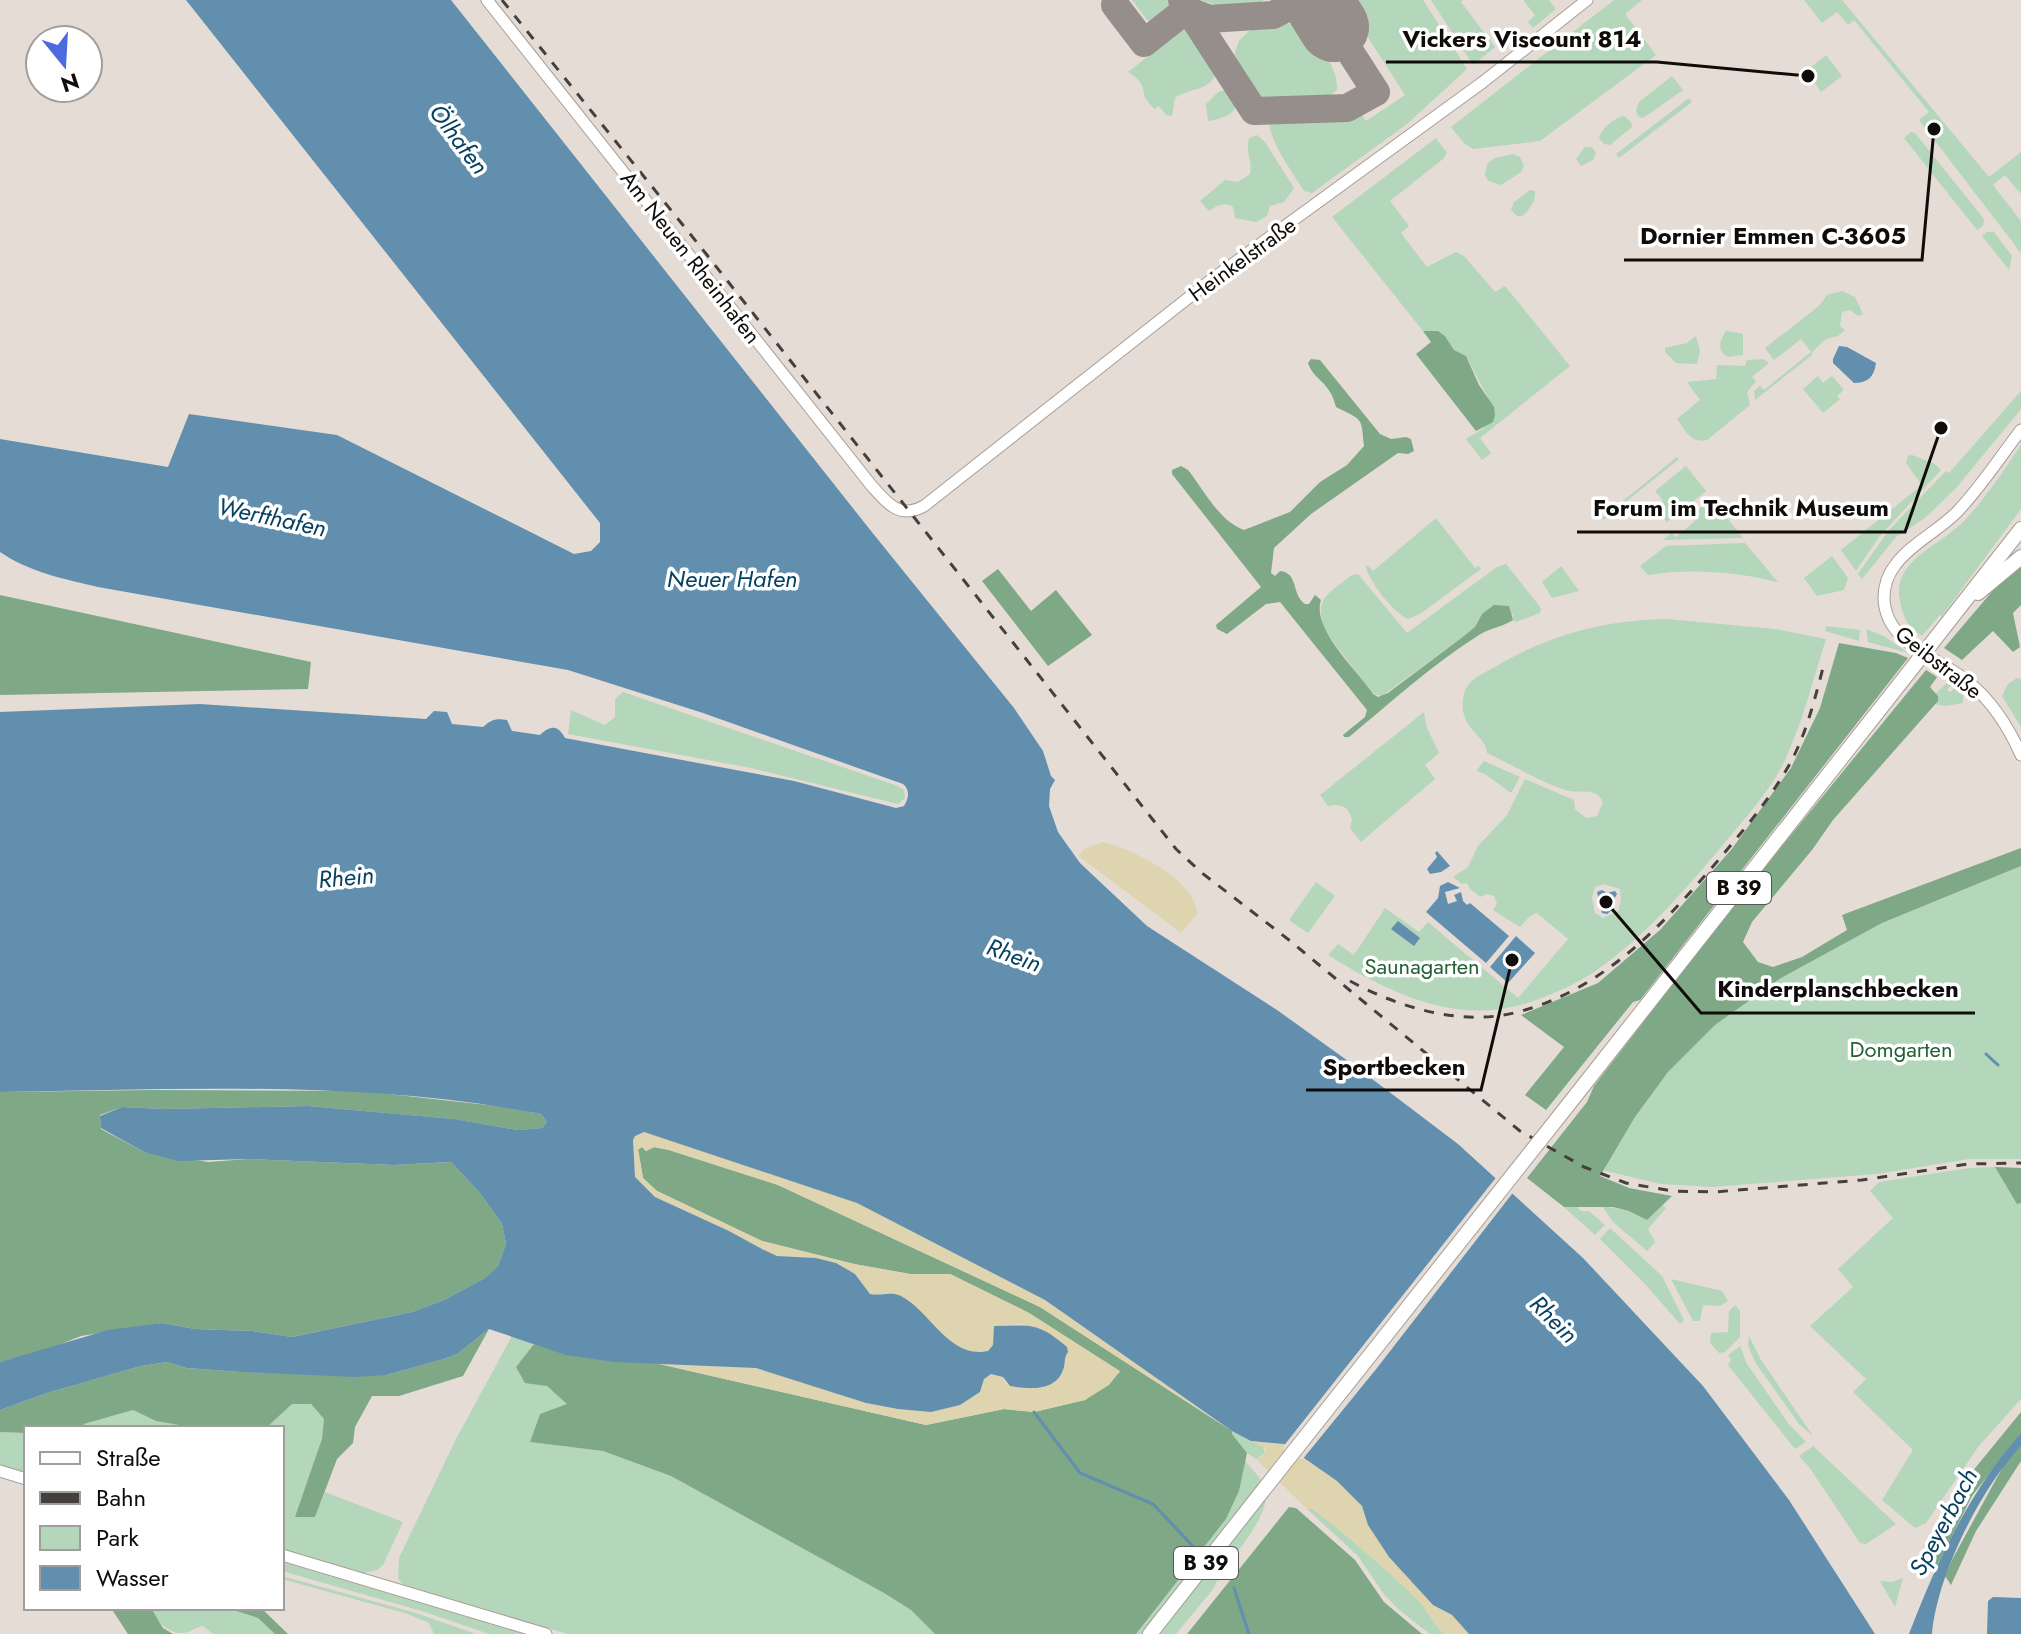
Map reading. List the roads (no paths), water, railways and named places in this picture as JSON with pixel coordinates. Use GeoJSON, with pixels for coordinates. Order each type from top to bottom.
{"type":"FeatureCollection","features":[{"type":"Feature","properties":{"kind":"main road","name":"B 39"},"geometry":{"type":"LineString","coordinates":[[1150,1634],[2021,529]]}},
{"type":"Feature","properties":{"kind":"main road"},"geometry":{"type":"LineString","coordinates":[[1953,616],[2021,557]]}},
{"type":"Feature","properties":{"kind":"street","name":"Am Neuen Rheinhafen"},"geometry":{"type":"LineString","coordinates":[[487,0],[871,485],[897,510]]}},
{"type":"Feature","properties":{"kind":"street","name":"Heinkelstraße"},"geometry":{"type":"LineString","coordinates":[[897,510],[910,512],[924,506],[1201,288],[1459,100],[1587,0]]}},
{"type":"Feature","properties":{"kind":"street","name":"Geibstraße"},"geometry":{"type":"LineString","coordinates":[[2021,430],[1956,513],[1896,563],[1885,587],[1885,609],[1892,627],[1983,695],[2008,728],[2021,755]]}},
{"type":"Feature","properties":{"kind":"street"},"geometry":{"type":"LineString","coordinates":[[0,1471],[24,1478]]}},
{"type":"Feature","properties":{"kind":"street"},"geometry":{"type":"LineString","coordinates":[[284,1556],[546,1634]]}},
{"type":"Feature","properties":{"kind":"water"},"geometry":{"type":"Polygon","coordinates":[[[186,0],[451,0],[1014,708],[1043,751],[1055,780],[1050,789],[1049,806],[1058,832],[1080,863],[1147,926],[1277,1010],[1458,1144],[1583,1258],[1703,1386],[1789,1500],[1875,1634],[1469,1634],[1452,1615],[1433,1605],[1389,1557],[1368,1525],[1362,1506],[1337,1481],[1284,1444],[1251,1441],[1232,1431],[1045,1300],[857,1203],[644,1132],[633,1140],[635,1177],[655,1197],[777,1256],[816,1258],[836,1263],[855,1274],[870,1294],[897,1295],[912,1303],[951,1342],[962,1348],[975,1352],[988,1351],[993,1345],[994,1326],[1040,1329],[1067,1347],[1059,1377],[1048,1386],[1025,1388],[1010,1386],[1003,1377],[991,1374],[984,1379],[980,1392],[960,1405],[931,1412],[866,1403],[756,1368],[614,1362],[566,1355],[489,1329],[457,1354],[386,1375],[355,1377],[241,1372],[186,1368],[167,1362],[141,1366],[47,1393],[0,1410],[0,1362],[108,1330],[163,1323],[195,1329],[253,1331],[292,1337],[412,1312],[444,1300],[485,1278],[498,1266],[506,1244],[502,1224],[480,1193],[451,1162],[393,1165],[249,1159],[178,1161],[144,1152],[101,1128],[100,1116],[122,1107],[308,1106],[454,1119],[518,1130],[542,1128],[547,1122],[541,1114],[474,1103],[340,1091],[0,1092],[0,712],[200,704],[426,719],[434,711],[447,712],[452,724],[483,727],[494,720],[503,719],[507,720],[512,731],[540,735],[554,728],[565,738],[794,781],[896,808],[904,806],[908,797],[903,784],[703,713],[568,670],[98,587],[35,570],[0,552],[0,439],[168,467],[189,414],[337,435],[574,554],[591,551],[600,542],[600,523],[186,0]]]}},
{"type":"Feature","properties":{"kind":"water"},"geometry":{"type":"Polygon","coordinates":[[[1839,346],[1847,347],[1876,363],[1870,378],[1854,383],[1833,363],[1839,346]]]}},
{"type":"Feature","properties":{"kind":"water"},"geometry":{"type":"Polygon","coordinates":[[[1437,851],[1450,866],[1430,874],[1427,869],[1437,857],[1437,851]]]}},
{"type":"Feature","properties":{"kind":"water"},"geometry":{"type":"Polygon","coordinates":[[[1448,882],[1460,888],[1445,892],[1448,904],[1457,901],[1454,895],[1461,892],[1467,905],[1470,903],[1509,936],[1486,963],[1426,912],[1438,898],[1440,886],[1448,882]]]}},
{"type":"Feature","properties":{"kind":"water"},"geometry":{"type":"Polygon","coordinates":[[[1602,890],[1617,894],[1612,910],[1607,914],[1602,913],[1597,892],[1602,890]]]}},
{"type":"Feature","properties":{"kind":"water"},"geometry":{"type":"Polygon","coordinates":[[[1398,921],[1420,938],[1414,946],[1391,929],[1398,921]]]}},
{"type":"Feature","properties":{"kind":"water"},"geometry":{"type":"Polygon","coordinates":[[[1516,936],[1535,953],[1508,983],[1490,967],[1516,936]]]}},
{"type":"Feature","properties":{"kind":"water"},"geometry":{"type":"Polygon","coordinates":[[[2021,1433],[2021,1446],[1991,1485],[1963,1534],[1942,1586],[1932,1634],[1909,1634],[1956,1528],[1986,1479],[2021,1433]]]}},
{"type":"Feature","properties":{"kind":"water"},"geometry":{"type":"Polygon","coordinates":[[[1993,1597],[2021,1598],[2021,1634],[1987,1634],[1988,1601],[1993,1597]]]}},
{"type":"Feature","properties":{"kind":"waterway"},"geometry":{"type":"LineString","coordinates":[[1986,1054],[1998,1065]]}},
{"type":"Feature","properties":{"kind":"waterway"},"geometry":{"type":"LineString","coordinates":[[1034,1412],[1080,1473],[1153,1504],[1205,1559]]}},
{"type":"Feature","properties":{"kind":"waterway"},"geometry":{"type":"LineString","coordinates":[[1234,1588],[1249,1634]]}},
{"type":"Feature","properties":{"kind":"railway"},"geometry":{"type":"LineString","coordinates":[[502,0],[1176,849],[1520,1131],[1584,1167],[1626,1183],[1672,1191],[1714,1192],[1862,1180],[1968,1164],[2021,1163]]}},
{"type":"Feature","properties":{"kind":"railway"},"geometry":{"type":"LineString","coordinates":[[1350,981],[1408,1006],[1472,1017],[1514,1013],[1545,1003],[1601,974],[1672,912],[1763,805],[1800,743],[1824,664]]}},
{"type":"Feature","properties":{"kind":"place","name":"Vickers Viscount 814"},"geometry":{"type":"Point","coordinates":[1808,76]}},
{"type":"Feature","properties":{"kind":"place","name":"Dornier Emmen C-3605"},"geometry":{"type":"Point","coordinates":[1934,129]}},
{"type":"Feature","properties":{"kind":"place","name":"Forum im Technik Museum"},"geometry":{"type":"Point","coordinates":[1941,428]}},
{"type":"Feature","properties":{"kind":"place","name":"Kinderplanschbecken"},"geometry":{"type":"Point","coordinates":[1606,902]}},
{"type":"Feature","properties":{"kind":"place","name":"Sportbecken"},"geometry":{"type":"Point","coordinates":[1512,960]}},
{"type":"Feature","properties":{"kind":"water label","name":"Ölhafen"},"geometry":{"type":"Point","coordinates":[459,139]}},
{"type":"Feature","properties":{"kind":"water label","name":"Werfthafen"},"geometry":{"type":"Point","coordinates":[272,517]}},
{"type":"Feature","properties":{"kind":"water label","name":"Neuer Hafen"},"geometry":{"type":"Point","coordinates":[732,578]}},
{"type":"Feature","properties":{"kind":"water label","name":"Rhein"},"geometry":{"type":"Point","coordinates":[346,877]}},
{"type":"Feature","properties":{"kind":"water label","name":"Rhein"},"geometry":{"type":"Point","coordinates":[1014,955]}},
{"type":"Feature","properties":{"kind":"water label","name":"Rhein"},"geometry":{"type":"Point","coordinates":[1554,1319]}},
{"type":"Feature","properties":{"kind":"water label","name":"Speyerbach"},"geometry":{"type":"Point","coordinates":[1943,1522]}},
{"type":"Feature","properties":{"kind":"park label","name":"Saunagarten"},"geometry":{"type":"Point","coordinates":[1422,966]}},
{"type":"Feature","properties":{"kind":"park label","name":"Domgarten"},"geometry":{"type":"Point","coordinates":[1901,1049]}}]}
